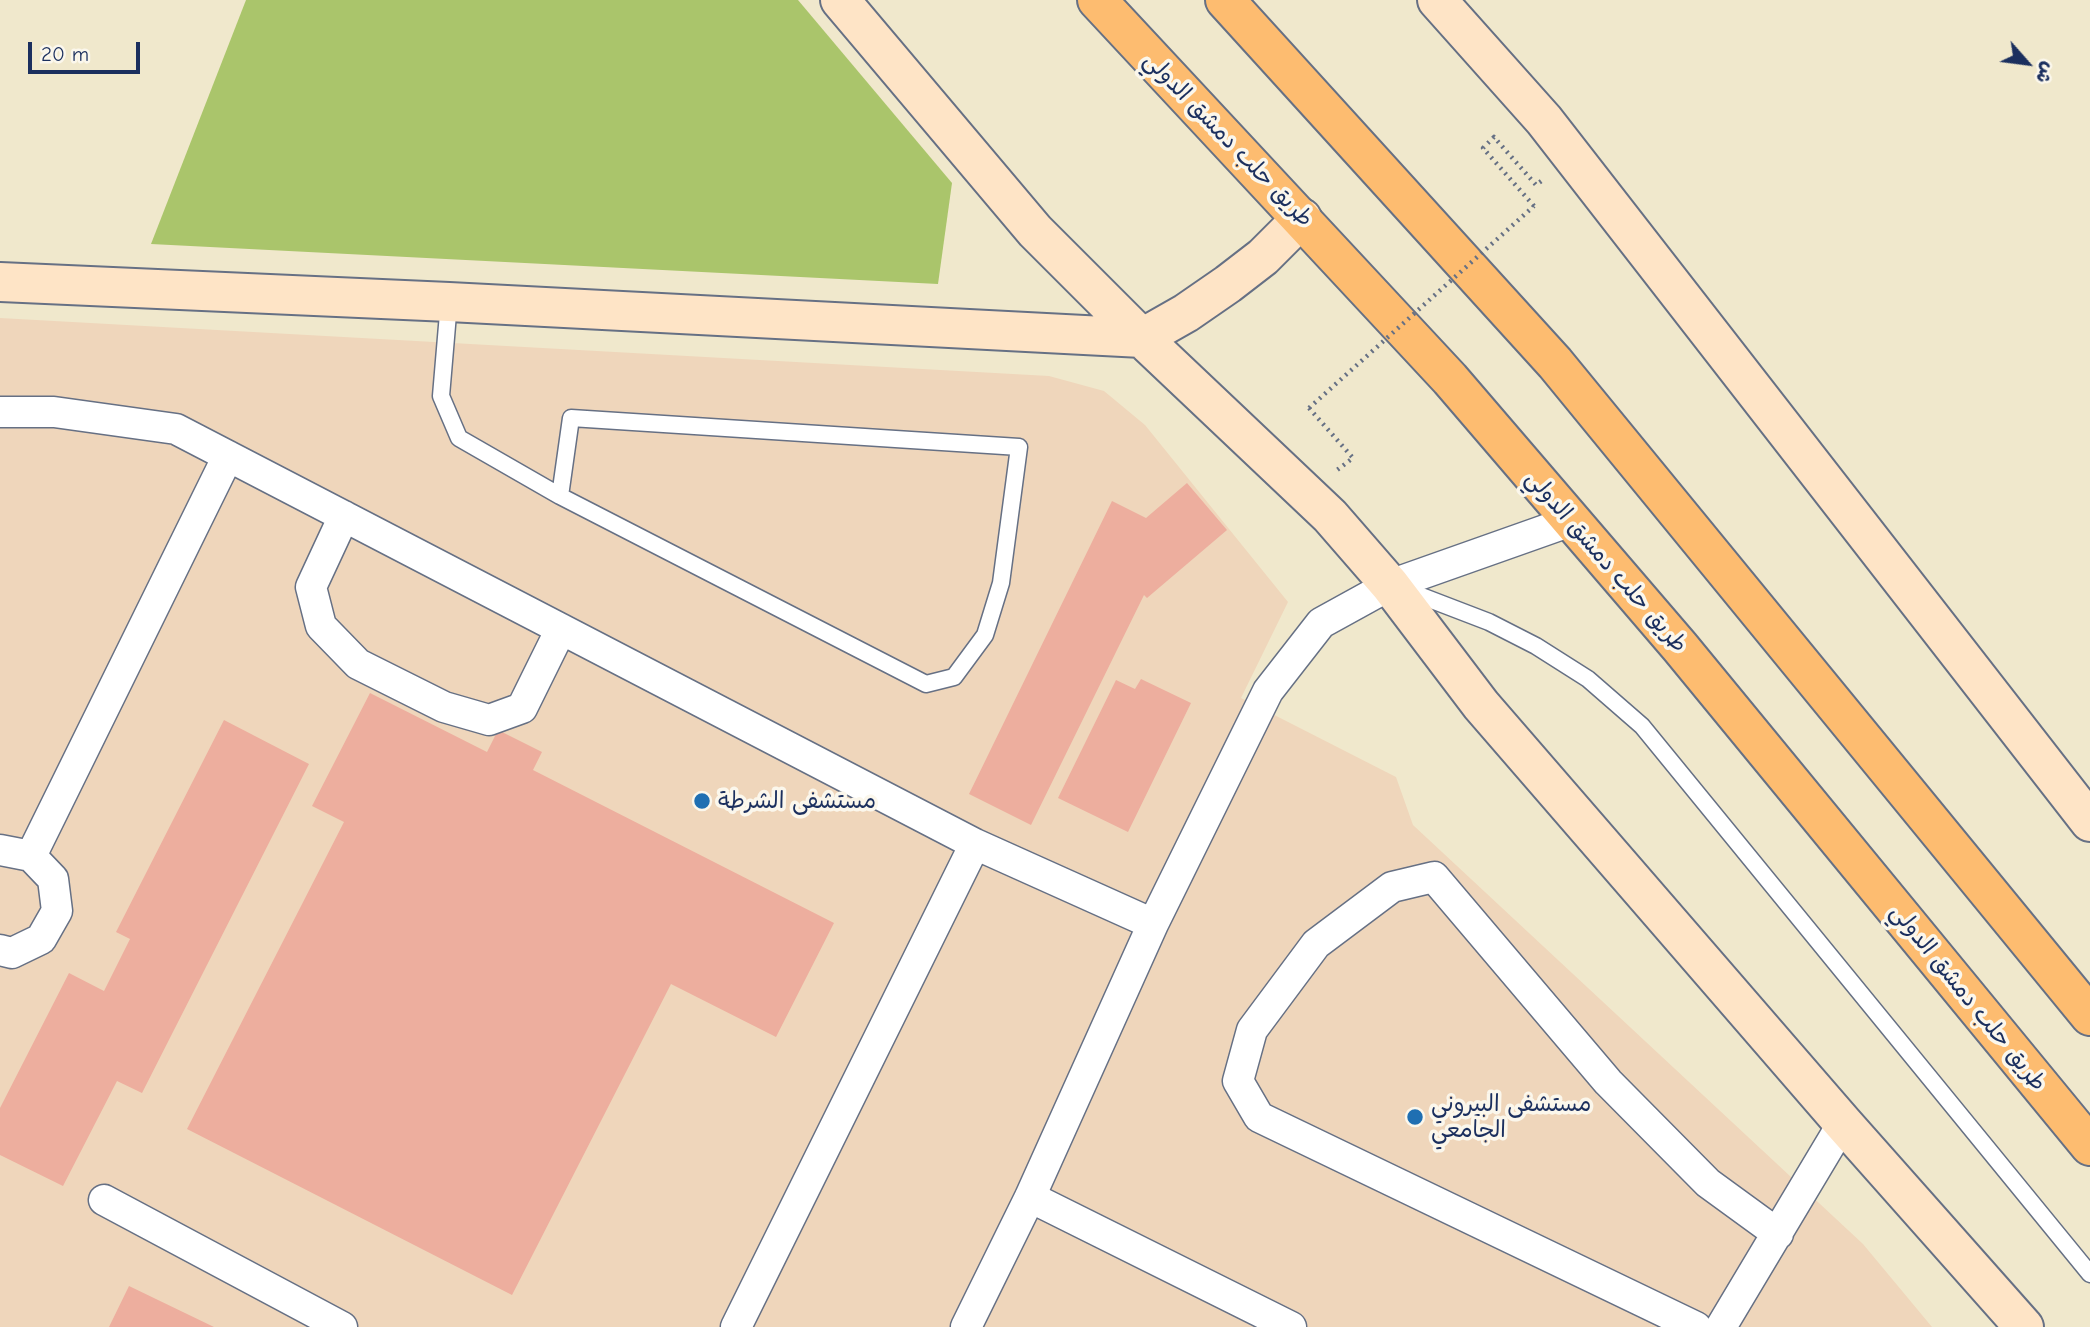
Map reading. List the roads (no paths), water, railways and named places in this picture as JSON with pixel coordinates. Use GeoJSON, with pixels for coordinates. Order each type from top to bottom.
{"type":"FeatureCollection","features":[{"type":"Feature","properties":{"kind":"highway","name":"طريق حلب دمشق الدولي"},"geometry":{"type":"LineString","coordinates":[[1097,0],[1450,379],[1680,647],[2090,1146]]}},
{"type":"Feature","properties":{"kind":"highway"},"geometry":{"type":"LineString","coordinates":[[1225,0],[1555,363],[2090,1016]]}},
{"type":"Feature","properties":{"kind":"street"},"geometry":{"type":"LineString","coordinates":[[840,0],[1035,231],[1142,338],[1330,516],[1391,585],[1480,705],[2024,1327]]}},
{"type":"Feature","properties":{"kind":"street"},"geometry":{"type":"LineString","coordinates":[[1437,0],[1551,129],[2090,822]]}},
{"type":"Feature","properties":{"kind":"street"},"geometry":{"type":"LineString","coordinates":[[0,282],[1142,338],[1186,313],[1228,284],[1263,257],[1302,218]]}},
{"type":"Feature","properties":{"kind":"street"},"geometry":{"type":"LineString","coordinates":[[0,412],[54,412],[176,429],[975,844],[1153,924]]}},
{"type":"Feature","properties":{"kind":"street"},"geometry":{"type":"LineString","coordinates":[[32,856],[228,456]]}},
{"type":"Feature","properties":{"kind":"street"},"geometry":{"type":"LineString","coordinates":[[344,516],[311,587],[321,626],[358,664],[444,707],[489,720],[522,708],[561,629]]}},
{"type":"Feature","properties":{"kind":"street"},"geometry":{"type":"LineString","coordinates":[[966,1327],[1030,1197],[1153,924],[1268,691],[1321,623],[1391,585],[1572,521]]}},
{"type":"Feature","properties":{"kind":"street"},"geometry":{"type":"LineString","coordinates":[[736,1327],[975,844]]}},
{"type":"Feature","properties":{"kind":"street"},"geometry":{"type":"LineString","coordinates":[[0,850],[32,856],[53,879],[57,911],[41,939],[12,953],[0,950]]}},
{"type":"Feature","properties":{"kind":"street"},"geometry":{"type":"LineString","coordinates":[[1696,1327],[1259,1117],[1238,1081],[1252,1030],[1316,944],[1392,887],[1433,877],[1608,1082],[1708,1183],[1778,1234]]}},
{"type":"Feature","properties":{"kind":"street"},"geometry":{"type":"LineString","coordinates":[[1721,1327],[1843,1123]]}},
{"type":"Feature","properties":{"kind":"street"},"geometry":{"type":"LineString","coordinates":[[1030,1197],[1291,1327]]}},
{"type":"Feature","properties":{"kind":"street"},"geometry":{"type":"LineString","coordinates":[[104,1200],[342,1327]]}},
{"type":"Feature","properties":{"kind":"lane"},"geometry":{"type":"LineString","coordinates":[[449,302],[441,396],[459,438],[560,496],[926,684],[954,677],[985,635],[1001,583],[1019,447],[571,418],[560,496]]}},
{"type":"Feature","properties":{"kind":"lane"},"geometry":{"type":"LineString","coordinates":[[1391,585],[1489,622],[1536,646],[1588,679],[1642,726],[2090,1274]]}},
{"type":"Feature","properties":{"kind":"place","name":"مستشفى الشرطة"},"geometry":{"type":"Point","coordinates":[702,801]}},
{"type":"Feature","properties":{"kind":"place","name":"مستشفى البيروني الجامعي"},"geometry":{"type":"Point","coordinates":[1415,1117]}}]}
